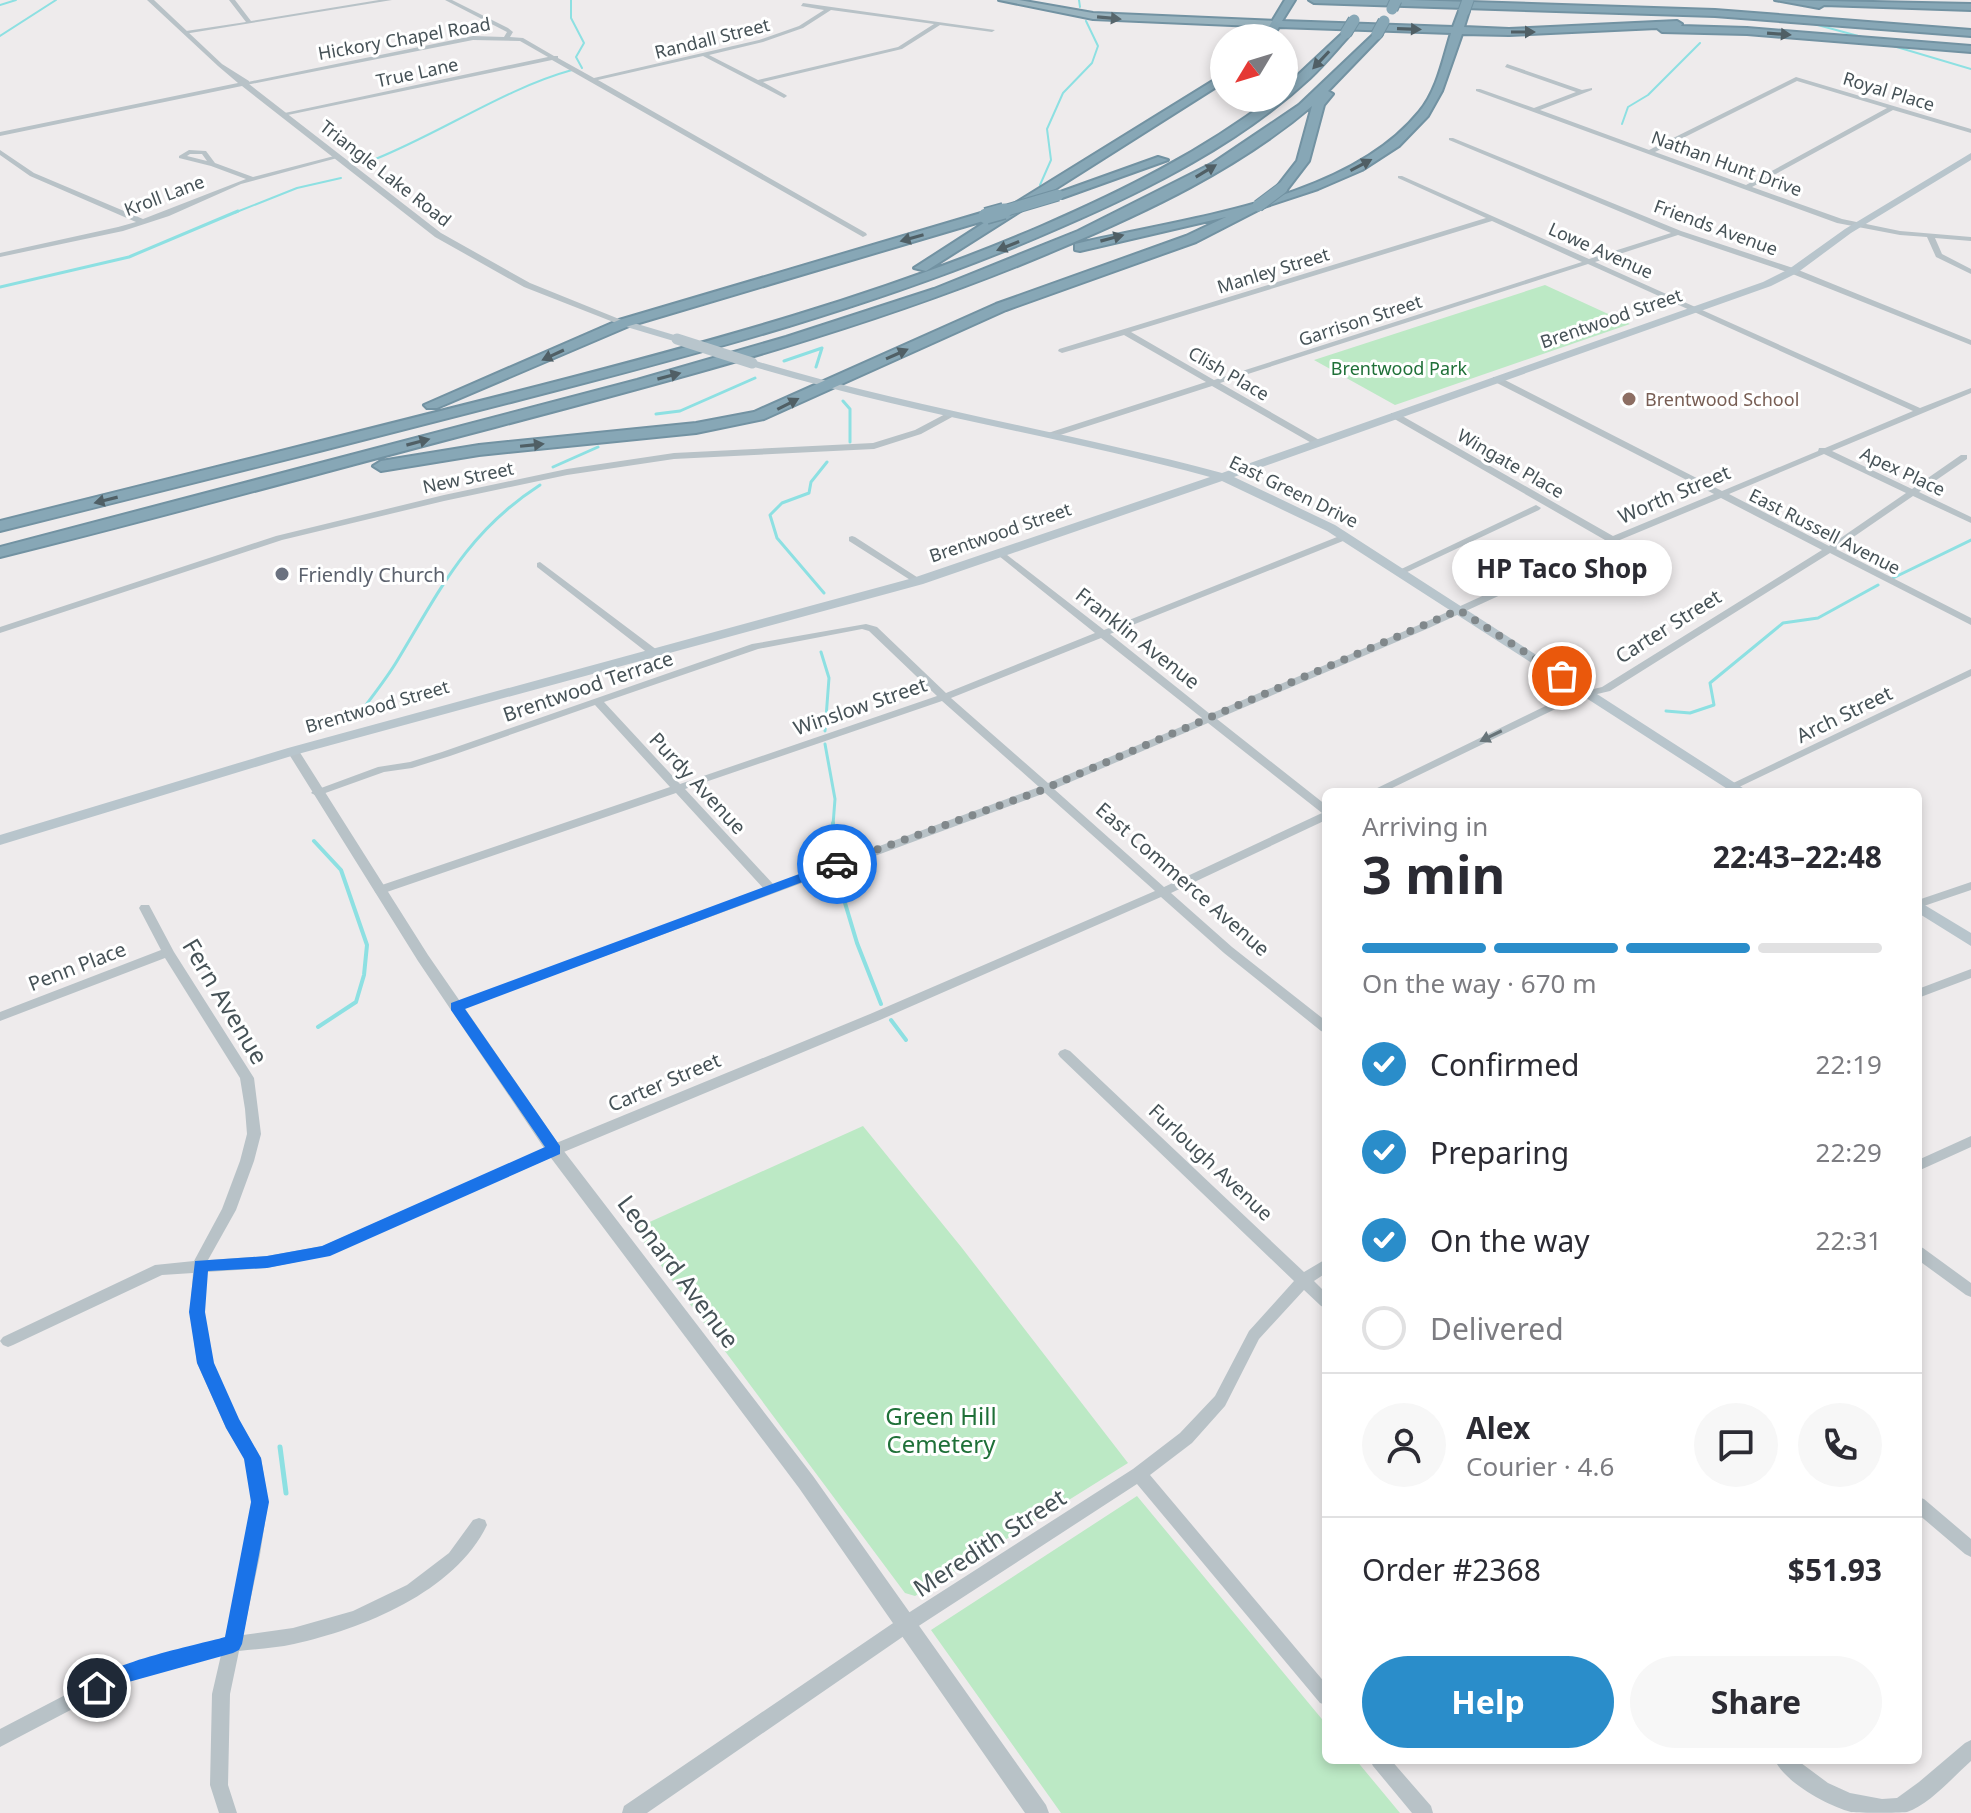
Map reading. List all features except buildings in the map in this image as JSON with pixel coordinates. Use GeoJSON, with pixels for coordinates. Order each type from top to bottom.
{"type":"FeatureCollection","features":[{"type":"Feature","properties":{"kind":"highway"},"geometry":{"type":"LineString","coordinates":[[1004,0],[1106,18],[1275,24],[1288,3]]}},
{"type":"Feature","properties":{"kind":"highway"},"geometry":{"type":"LineString","coordinates":[[1314,0],[1715,13],[1910,27]]}},
{"type":"Feature","properties":{"kind":"highway"},"geometry":{"type":"LineString","coordinates":[[1780,0],[1971,28]]}},
{"type":"Feature","properties":{"kind":"highway"},"geometry":{"type":"LineString","coordinates":[[1797,0],[1971,7]]}},
{"type":"Feature","properties":{"kind":"highway"},"geometry":{"type":"LineString","coordinates":[[1298,82],[1346,33],[1362,4]]}},
{"type":"Feature","properties":{"kind":"highway"},"geometry":{"type":"LineString","coordinates":[[878,314],[904,309],[1077,248],[1252,205],[1351,171],[1396,144],[1424,115],[1466,4],[1761,10],[1971,28]]}},
{"type":"Feature","properties":{"kind":"highway"},"geometry":{"type":"LineString","coordinates":[[126,520],[173,513],[297,482],[439,456],[723,424],[776,410],[1001,307],[1191,239],[1258,206],[1282,188],[1303,161],[1318,104],[1377,34],[1394,5]]}},
{"type":"Feature","properties":{"kind":"highway"},"geometry":{"type":"LineString","coordinates":[[1589,30],[1744,21],[1971,28]]}},
{"type":"Feature","properties":{"kind":"highway"},"geometry":{"type":"LineString","coordinates":[[1298,25],[1457,30],[1718,30],[1971,49]]}},
{"type":"Feature","properties":{"kind":"highway"},"geometry":{"type":"LineString","coordinates":[[0,552],[661,379],[878,314],[1022,260],[1156,198],[1289,119],[1341,75]]}},
{"type":"Feature","properties":{"kind":"highway"},"geometry":{"type":"LineString","coordinates":[[779,326],[914,272],[1210,86]]}},
{"type":"Feature","properties":{"kind":"highway"},"geometry":{"type":"LineString","coordinates":[[182,481],[216,467],[324,439],[441,402],[624,323],[1058,195],[1172,156],[1253,112]]}},
{"type":"Feature","properties":{"kind":"highway"},"geometry":{"type":"LineString","coordinates":[[0,526],[779,326],[928,277],[1059,224],[1163,173],[1257,112]]}},
{"type":"Feature","properties":{"kind":"main road","name":"Brentwood Street"},"geometry":{"type":"LineString","coordinates":[[2,836],[293,751],[780,620],[1002,554],[1767,284],[1793,271],[1971,156]]}},
{"type":"Feature","properties":{"kind":"main road","name":"Triangle Lake Road"},"geometry":{"type":"LineString","coordinates":[[624,323],[677,339]]}},
{"type":"Feature","properties":{"kind":"main road","name":"East Green Drive"},"geometry":{"type":"LineString","coordinates":[[677,339],[825,385],[1222,477],[1345,537],[1735,788]]}},
{"type":"Feature","properties":{"kind":"main road"},"geometry":{"type":"LineString","coordinates":[[1922,908],[1971,941]]}},
{"type":"Feature","properties":{"kind":"street","name":"Triangle Lake Road"},"geometry":{"type":"LineString","coordinates":[[150,0],[220,65],[406,212],[479,260],[527,285],[624,323]]}},
{"type":"Feature","properties":{"kind":"street"},"geometry":{"type":"LineString","coordinates":[[232,0],[250,23]]}},
{"type":"Feature","properties":{"kind":"street"},"geometry":{"type":"LineString","coordinates":[[186,33],[389,0]]}},
{"type":"Feature","properties":{"kind":"street"},"geometry":{"type":"LineString","coordinates":[[448,0],[506,29],[510,32],[507,37]]}},
{"type":"Feature","properties":{"kind":"street"},"geometry":{"type":"LineString","coordinates":[[803,5],[992,30]]}},
{"type":"Feature","properties":{"kind":"street","name":"Randall Street"},"geometry":{"type":"LineString","coordinates":[[596,79],[786,33],[829,9]]}},
{"type":"Feature","properties":{"kind":"street"},"geometry":{"type":"LineString","coordinates":[[757,82],[900,48],[938,24]]}},
{"type":"Feature","properties":{"kind":"street","name":"Hickory Chapel Road"},"geometry":{"type":"LineString","coordinates":[[0,134],[473,38],[507,37],[527,41],[596,79],[863,235]]}},
{"type":"Feature","properties":{"kind":"street"},"geometry":{"type":"LineString","coordinates":[[705,55],[784,96]]}},
{"type":"Feature","properties":{"kind":"street","name":"True Lane"},"geometry":{"type":"LineString","coordinates":[[283,114],[556,57]]}},
{"type":"Feature","properties":{"kind":"street"},"geometry":{"type":"LineString","coordinates":[[1507,66],[1581,92]]}},
{"type":"Feature","properties":{"kind":"street","name":"Royal Place"},"geometry":{"type":"LineString","coordinates":[[1650,152],[1791,80],[1799,79],[1971,131]]}},
{"type":"Feature","properties":{"kind":"street"},"geometry":{"type":"LineString","coordinates":[[1535,110],[1590,89]]}},
{"type":"Feature","properties":{"kind":"street","name":"Nathan Hunt Drive"},"geometry":{"type":"LineString","coordinates":[[1478,90],[1859,226],[1971,239]]}},
{"type":"Feature","properties":{"kind":"street"},"geometry":{"type":"LineString","coordinates":[[1747,187],[1893,107]]}},
{"type":"Feature","properties":{"kind":"street","name":"Friends Avenue"},"geometry":{"type":"LineString","coordinates":[[1451,139],[1678,233],[1793,271],[1971,343]]}},
{"type":"Feature","properties":{"kind":"street"},"geometry":{"type":"LineString","coordinates":[[0,152],[15,166],[43,183],[91,199],[143,222]]}},
{"type":"Feature","properties":{"kind":"street","name":"Kroll Lane"},"geometry":{"type":"LineString","coordinates":[[1,253],[77,241],[143,222],[252,179],[338,157]]}},
{"type":"Feature","properties":{"kind":"street"},"geometry":{"type":"LineString","coordinates":[[213,164],[252,179]]}},
{"type":"Feature","properties":{"kind":"street","name":"Lowe Avenue"},"geometry":{"type":"LineString","coordinates":[[1400,177],[1920,411]]}},
{"type":"Feature","properties":{"kind":"street","name":"Manley Street"},"geometry":{"type":"LineString","coordinates":[[1062,351],[1492,219]]}},
{"type":"Feature","properties":{"kind":"street","name":"Garrison Street"},"geometry":{"type":"LineString","coordinates":[[1051,435],[1678,233]]}},
{"type":"Feature","properties":{"kind":"street"},"geometry":{"type":"LineString","coordinates":[[1930,236],[1939,255],[1971,272]]}},
{"type":"Feature","properties":{"kind":"street","name":"Clish Place"},"geometry":{"type":"LineString","coordinates":[[1125,332],[1318,443]]}},
{"type":"Feature","properties":{"kind":"street","name":"East Russell Avenue"},"geometry":{"type":"LineString","coordinates":[[1496,379],[1971,622]]}},
{"type":"Feature","properties":{"kind":"street","name":"Worth Street"},"geometry":{"type":"LineString","coordinates":[[456,1007],[1047,788],[1459,610],[1612,540],[1971,390]]}},
{"type":"Feature","properties":{"kind":"street","name":"New Street"},"geometry":{"type":"LineString","coordinates":[[0,630],[217,556],[364,516],[620,463],[688,455],[874,446],[918,432],[951,414]]}},
{"type":"Feature","properties":{"kind":"street","name":"Wingate Place"},"geometry":{"type":"LineString","coordinates":[[1394,415],[1612,540]]}},
{"type":"Feature","properties":{"kind":"street","name":"Apex Place"},"geometry":{"type":"LineString","coordinates":[[1822,450],[1971,520]]}},
{"type":"Feature","properties":{"kind":"street","name":"Carter Street"},"geometry":{"type":"LineString","coordinates":[[1383,788],[1572,697],[1606,689],[1914,493],[1964,457]]}},
{"type":"Feature","properties":{"kind":"street"},"geometry":{"type":"LineString","coordinates":[[1400,572],[1536,508]]}},
{"type":"Feature","properties":{"kind":"street","name":"Winslow Street"},"geometry":{"type":"LineString","coordinates":[[380,890],[944,697],[1345,537]]}},
{"type":"Feature","properties":{"kind":"street"},"geometry":{"type":"LineString","coordinates":[[852,539],[918,581]]}},
{"type":"Feature","properties":{"kind":"street","name":"Franklin Avenue"},"geometry":{"type":"LineString","coordinates":[[1002,554],[1322,811]]}},
{"type":"Feature","properties":{"kind":"street"},"geometry":{"type":"LineString","coordinates":[[540,565],[653,652]]}},
{"type":"Feature","properties":{"kind":"street","name":"Brentwood Terrace"},"geometry":{"type":"LineString","coordinates":[[317,793],[382,769],[412,765],[756,646],[846,627],[873,629]]}},
{"type":"Feature","properties":{"kind":"street","name":"East Commerce Avenue"},"geometry":{"type":"LineString","coordinates":[[873,629],[944,697],[1228,950],[1322,1025]]}},
{"type":"Feature","properties":{"kind":"street","name":"Arch Street"},"geometry":{"type":"LineString","coordinates":[[1739,788],[1971,672]]}},
{"type":"Feature","properties":{"kind":"street","name":"Purdy Avenue"},"geometry":{"type":"LineString","coordinates":[[598,702],[771,889]]}},
{"type":"Feature","properties":{"kind":"street","name":"Leonard Avenue"},"geometry":{"type":"LineString","coordinates":[[293,751],[456,1007],[554,1150],[796,1469],[908,1623],[1038,1813]]}},
{"type":"Feature","properties":{"kind":"street","name":"Carter Street"},"geometry":{"type":"LineString","coordinates":[[8,1341],[160,1269],[267,1262],[325,1251],[554,1150],[875,1017],[1163,892],[1322,816]]}},
{"type":"Feature","properties":{"kind":"street"},"geometry":{"type":"LineString","coordinates":[[1922,904],[1971,886]]}},
{"type":"Feature","properties":{"kind":"street","name":"Fern Avenue"},"geometry":{"type":"LineString","coordinates":[[145,908],[168,952],[247,1078],[252,1109],[254,1134],[247,1161],[229,1210],[201,1265],[197,1312],[205,1363],[232,1423],[253,1458],[260,1502],[221,1694],[219,1785],[228,1813]]}},
{"type":"Feature","properties":{"kind":"street","name":"Penn Place"},"geometry":{"type":"LineString","coordinates":[[0,1017],[168,952]]}},
{"type":"Feature","properties":{"kind":"street"},"geometry":{"type":"LineString","coordinates":[[1922,992],[1971,973]]}},
{"type":"Feature","properties":{"kind":"street","name":"Furlough Avenue"},"geometry":{"type":"LineString","coordinates":[[1065,1054],[1322,1298]]}},
{"type":"Feature","properties":{"kind":"street"},"geometry":{"type":"LineString","coordinates":[[1922,1164],[1971,1141]]}},
{"type":"Feature","properties":{"kind":"street"},"geometry":{"type":"LineString","coordinates":[[1922,1255],[1971,1291]]}},
{"type":"Feature","properties":{"kind":"street","name":"Meredith Street"},"geometry":{"type":"LineString","coordinates":[[631,1813],[908,1623],[1139,1474],[1186,1438],[1220,1401],[1254,1335],[1304,1280],[1322,1268]]}},
{"type":"Feature","properties":{"kind":"street"},"geometry":{"type":"LineString","coordinates":[[1139,1474],[1322,1692]]}},
{"type":"Feature","properties":{"kind":"street"},"geometry":{"type":"LineString","coordinates":[[1922,1507],[1971,1549]]}},
{"type":"Feature","properties":{"kind":"street"},"geometry":{"type":"LineString","coordinates":[[0,1738],[121,1675],[233,1644],[293,1636],[356,1618],[413,1590],[455,1558],[479,1525]]}},
{"type":"Feature","properties":{"kind":"street"},"geometry":{"type":"LineString","coordinates":[[1788,1764],[1839,1804],[1878,1812],[1906,1802],[1971,1749]]}},
{"type":"Feature","properties":{"kind":"street"},"geometry":{"type":"LineString","coordinates":[[1382,1764],[1424,1813]]}},
{"type":"Feature","properties":{"kind":"green space","name":"Brentwood Park"},"geometry":{"type":"Polygon","coordinates":[[[1545,285],[1630,324],[1395,405],[1314,360],[1545,285]]]}},
{"type":"Feature","properties":{"kind":"green space","name":"Green Hill Cemetery"},"geometry":{"type":"Polygon","coordinates":[[[863,1126],[962,1248],[1128,1463],[915,1596],[905,1593],[634,1229],[863,1126]]]}},
{"type":"Feature","properties":{"kind":"green space"},"geometry":{"type":"Polygon","coordinates":[[[1137,1496],[1322,1719],[1322,1764],[1359,1764],[1400,1813],[1061,1813],[931,1630],[1137,1496]]]}},
{"type":"Feature","properties":{"kind":"waterway"},"geometry":{"type":"LineString","coordinates":[[0,5],[16,0]]}},
{"type":"Feature","properties":{"kind":"waterway"},"geometry":{"type":"LineString","coordinates":[[0,36],[56,0]]}},
{"type":"Feature","properties":{"kind":"waterway"},"geometry":{"type":"LineString","coordinates":[[571,0],[571,18],[584,43],[576,57],[582,68]]}},
{"type":"Feature","properties":{"kind":"waterway"},"geometry":{"type":"LineString","coordinates":[[1079,0],[1080,7]]}},
{"type":"Feature","properties":{"kind":"waterway"},"geometry":{"type":"LineString","coordinates":[[1040,185],[1051,160],[1047,129],[1063,93],[1092,63],[1098,46],[1086,21]]}},
{"type":"Feature","properties":{"kind":"waterway"},"geometry":{"type":"LineString","coordinates":[[1814,24],[1862,37]]}},
{"type":"Feature","properties":{"kind":"waterway"},"geometry":{"type":"LineString","coordinates":[[1622,124],[1628,107],[1648,95],[1700,43]]}},
{"type":"Feature","properties":{"kind":"waterway"},"geometry":{"type":"LineString","coordinates":[[1890,45],[1971,69]]}},
{"type":"Feature","properties":{"kind":"waterway"},"geometry":{"type":"LineString","coordinates":[[370,169],[373,160],[522,88],[572,70]]}},
{"type":"Feature","properties":{"kind":"waterway"},"geometry":{"type":"LineString","coordinates":[[234,213],[297,188],[341,178]]}},
{"type":"Feature","properties":{"kind":"waterway"},"geometry":{"type":"LineString","coordinates":[[0,287],[129,257],[238,211]]}},
{"type":"Feature","properties":{"kind":"waterway"},"geometry":{"type":"LineString","coordinates":[[784,361],[822,348],[816,367]]}},
{"type":"Feature","properties":{"kind":"waterway"},"geometry":{"type":"LineString","coordinates":[[656,414],[680,411],[755,378]]}},
{"type":"Feature","properties":{"kind":"waterway"},"geometry":{"type":"LineString","coordinates":[[843,401],[850,409],[850,442]]}},
{"type":"Feature","properties":{"kind":"waterway"},"geometry":{"type":"LineString","coordinates":[[553,467],[598,447]]}},
{"type":"Feature","properties":{"kind":"waterway"},"geometry":{"type":"LineString","coordinates":[[824,593],[777,538],[770,515],[782,503],[809,493],[811,482],[827,462]]}},
{"type":"Feature","properties":{"kind":"waterway"},"geometry":{"type":"LineString","coordinates":[[357,717],[388,676],[457,564],[493,522],[540,485]]}},
{"type":"Feature","properties":{"kind":"waterway"},"geometry":{"type":"LineString","coordinates":[[1893,578],[1971,540]]}},
{"type":"Feature","properties":{"kind":"waterway"},"geometry":{"type":"LineString","coordinates":[[1666,711],[1690,713],[1714,705],[1710,683],[1783,623],[1818,618],[1878,585]]}},
{"type":"Feature","properties":{"kind":"waterway"},"geometry":{"type":"LineString","coordinates":[[821,652],[829,678],[825,731]]}},
{"type":"Feature","properties":{"kind":"waterway"},"geometry":{"type":"LineString","coordinates":[[825,744],[835,799],[833,825]]}},
{"type":"Feature","properties":{"kind":"waterway"},"geometry":{"type":"LineString","coordinates":[[831,859],[833,823]]}},
{"type":"Feature","properties":{"kind":"waterway"},"geometry":{"type":"LineString","coordinates":[[314,841],[341,870],[367,945],[364,975],[356,1002],[318,1027]]}},
{"type":"Feature","properties":{"kind":"waterway"},"geometry":{"type":"LineString","coordinates":[[836,873],[857,943],[881,1004]]}},
{"type":"Feature","properties":{"kind":"waterway"},"geometry":{"type":"LineString","coordinates":[[891,1020],[906,1040]]}},
{"type":"Feature","properties":{"kind":"waterway"},"geometry":{"type":"LineString","coordinates":[[280,1447],[286,1493]]}},
{"type":"Feature","properties":{"kind":"way so far"},"geometry":{"type":"LineString","coordinates":[[837,864],[1037,792],[1459,610],[1562,676]]}},
{"type":"Feature","properties":{"kind":"place","name":"Brentwood School"},"geometry":{"type":"Point","coordinates":[1629,399]}},
{"type":"Feature","properties":{"kind":"place","name":"Friendly Church"},"geometry":{"type":"Point","coordinates":[282,574]}},
{"type":"Feature","properties":{"kind":"place","name":"HP Taco Shop"},"geometry":{"type":"Point","coordinates":[1562,676]}},
{"type":"Feature","properties":{"kind":"route"},"geometry":{"type":"LineString","coordinates":[[97,1688],[121,1675],[233,1644],[260,1502],[253,1458],[232,1423],[205,1363],[197,1312],[201,1265],[267,1262],[325,1251],[554,1150],[456,1007],[837,864]]}}]}
